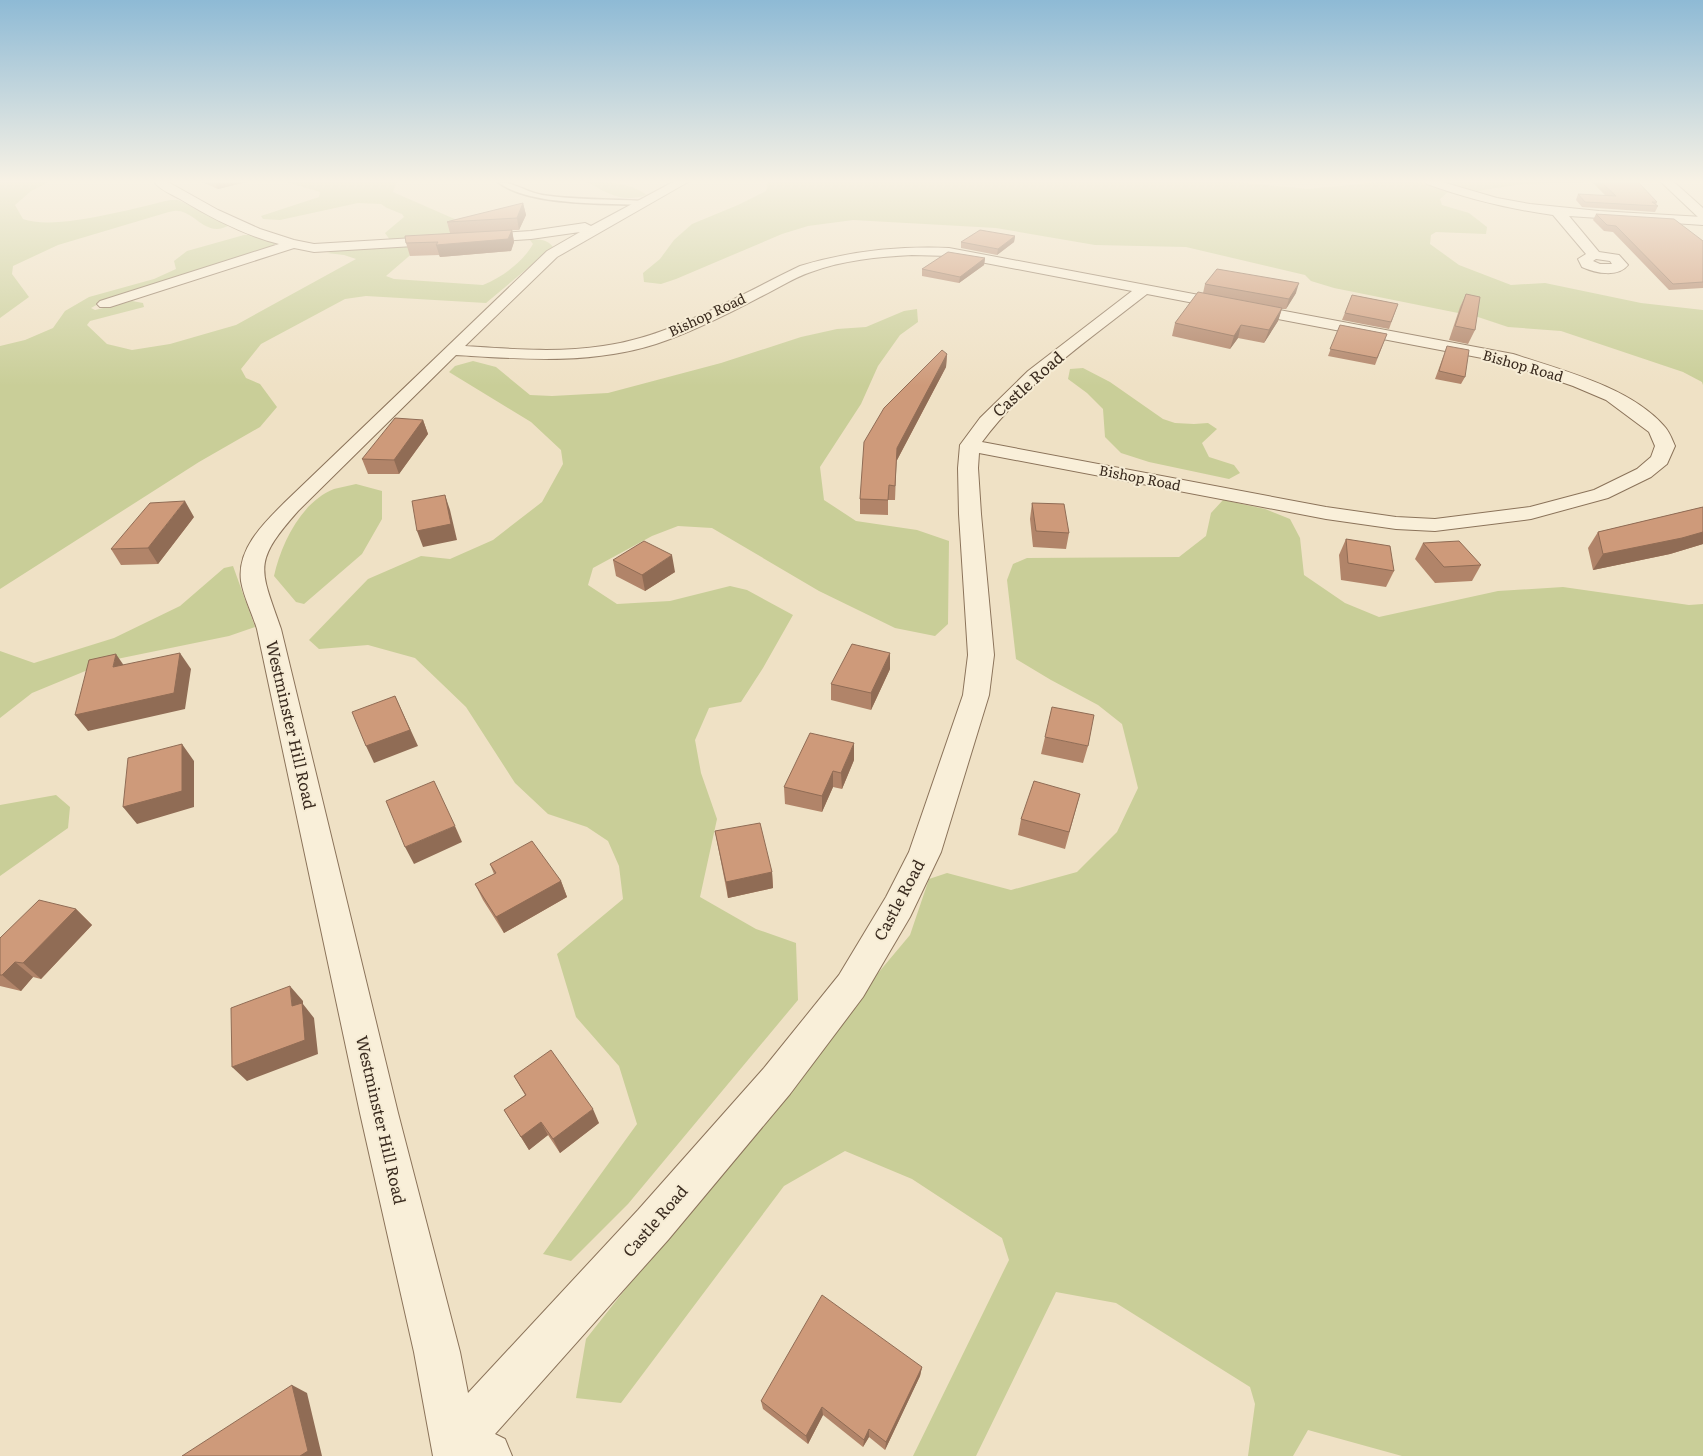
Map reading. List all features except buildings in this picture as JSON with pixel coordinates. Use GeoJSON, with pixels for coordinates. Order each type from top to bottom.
{"type":"FeatureCollection","features":[{"type":"Feature","properties":{"kind":"street"},"geometry":{"type":"LineString","coordinates":[[104,304],[275,250]]}},
{"type":"Feature","properties":{"kind":"street","name":"Westminster Hill Road"},"geometry":{"type":"LineString","coordinates":[[467,1451],[437,1352],[376,1103],[270,629],[252,579],[252,561],[274,526],[291,506],[451,350],[558,250]]}},
{"type":"Feature","properties":{"kind":"street"},"geometry":{"type":"LineString","coordinates":[[1591,250],[1595,255]]}},
{"type":"Feature","properties":{"kind":"street","name":"Bishop Road"},"geometry":{"type":"LineString","coordinates":[[451,350],[538,354],[582,353],[623,348],[670,334],[805,268],[857,255],[888,251],[949,252],[1507,358],[1579,382],[1612,396],[1635,411],[1657,429],[1665,446],[1660,460],[1644,473],[1601,494],[1531,513],[1435,525],[1396,523],[1326,513],[970,445]]}},
{"type":"Feature","properties":{"kind":"street","name":"Castle Road"},"geometry":{"type":"LineString","coordinates":[[467,1451],[652,1225],[777,1081],[851,986],[898,907],[925,852],[976,695],[981,655],[969,496],[968,468],[970,445],[987,422],[1034,375],[1143,290]]}},
{"type":"Feature","properties":{"kind":"green space"},"geometry":{"type":"Polygon","coordinates":[[[0,250],[47,250],[13,266],[12,274],[29,297],[0,318],[0,250]]]}},
{"type":"Feature","properties":{"kind":"green space"},"geometry":{"type":"Polygon","coordinates":[[[262,250],[100,303],[91,308],[95,310],[132,301],[143,303],[144,307],[90,321],[87,325],[107,344],[132,350],[170,344],[236,325],[356,259],[327,253],[339,250],[415,250],[386,276],[394,279],[483,285],[504,274],[529,250],[549,250],[486,303],[366,296],[345,299],[261,344],[241,369],[246,378],[260,384],[277,407],[260,427],[199,462],[0,589],[0,346],[25,340],[53,328],[65,311],[89,297],[154,279],[176,269],[174,261],[187,251],[262,250]]]}},
{"type":"Feature","properties":{"kind":"green space"},"geometry":{"type":"Polygon","coordinates":[[[667,250],[744,250],[661,284],[644,282],[643,273],[660,259],[667,250]]]}},
{"type":"Feature","properties":{"kind":"green space"},"geometry":{"type":"Polygon","coordinates":[[[1199,250],[1438,250],[1459,265],[1511,285],[1545,283],[1641,303],[1703,310],[1703,385],[1702,382],[1683,372],[1561,331],[1508,327],[1478,317],[1334,288],[1311,281],[1305,275],[1199,250]]]}},
{"type":"Feature","properties":{"kind":"green space"},"geometry":{"type":"Polygon","coordinates":[[[917,309],[918,322],[900,335],[878,366],[861,404],[820,467],[824,500],[856,521],[917,530],[949,541],[948,624],[935,636],[895,628],[819,591],[712,528],[678,526],[652,536],[593,568],[588,585],[617,604],[670,601],[730,586],[747,590],[793,615],[741,702],[709,708],[695,740],[701,773],[717,819],[700,897],[756,929],[796,943],[798,1000],[628,1204],[571,1261],[543,1254],[637,1124],[619,1066],[576,1017],[557,954],[623,899],[619,866],[608,841],[587,827],[548,814],[515,783],[466,707],[415,658],[368,645],[319,649],[309,640],[368,579],[421,556],[450,559],[493,540],[542,502],[563,464],[561,450],[531,422],[449,372],[455,366],[473,361],[496,367],[530,395],[552,396],[608,393],[721,363],[801,337],[837,329],[866,327],[904,311],[917,309]]]}},
{"type":"Feature","properties":{"kind":"green space"},"geometry":{"type":"Polygon","coordinates":[[[1083,368],[1110,382],[1163,419],[1175,423],[1208,423],[1217,429],[1202,443],[1209,457],[1234,465],[1240,473],[1229,479],[1149,462],[1121,453],[1105,437],[1103,409],[1087,393],[1068,379],[1070,369],[1083,368]]]}},
{"type":"Feature","properties":{"kind":"green space"},"geometry":{"type":"Polygon","coordinates":[[[356,484],[382,491],[382,519],[362,554],[304,604],[296,602],[274,576],[287,538],[302,514],[322,495],[334,489],[356,484]]]}},
{"type":"Feature","properties":{"kind":"green space"},"geometry":{"type":"Polygon","coordinates":[[[1223,500],[1265,509],[1290,519],[1300,538],[1304,575],[1345,603],[1379,617],[1498,591],[1563,587],[1689,605],[1703,604],[1703,1456],[1402,1456],[1308,1430],[1293,1456],[1248,1456],[1255,1404],[1250,1387],[1116,1303],[1056,1292],[976,1456],[913,1456],[1009,1260],[1002,1238],[912,1179],[845,1151],[784,1186],[621,1403],[576,1398],[586,1339],[826,1035],[910,935],[929,879],[947,873],[1011,890],[1077,872],[1117,832],[1138,788],[1122,724],[1098,705],[1016,659],[1007,580],[1013,564],[1027,558],[1179,557],[1206,536],[1211,513],[1223,500]]]}},
{"type":"Feature","properties":{"kind":"green space"},"geometry":{"type":"Polygon","coordinates":[[[233,566],[255,627],[229,636],[112,660],[32,693],[0,718],[0,651],[34,663],[114,638],[180,606],[224,568],[233,566]]]}},
{"type":"Feature","properties":{"kind":"green space"},"geometry":{"type":"Polygon","coordinates":[[[56,795],[70,807],[68,828],[0,876],[0,805],[56,795]]]}}]}
